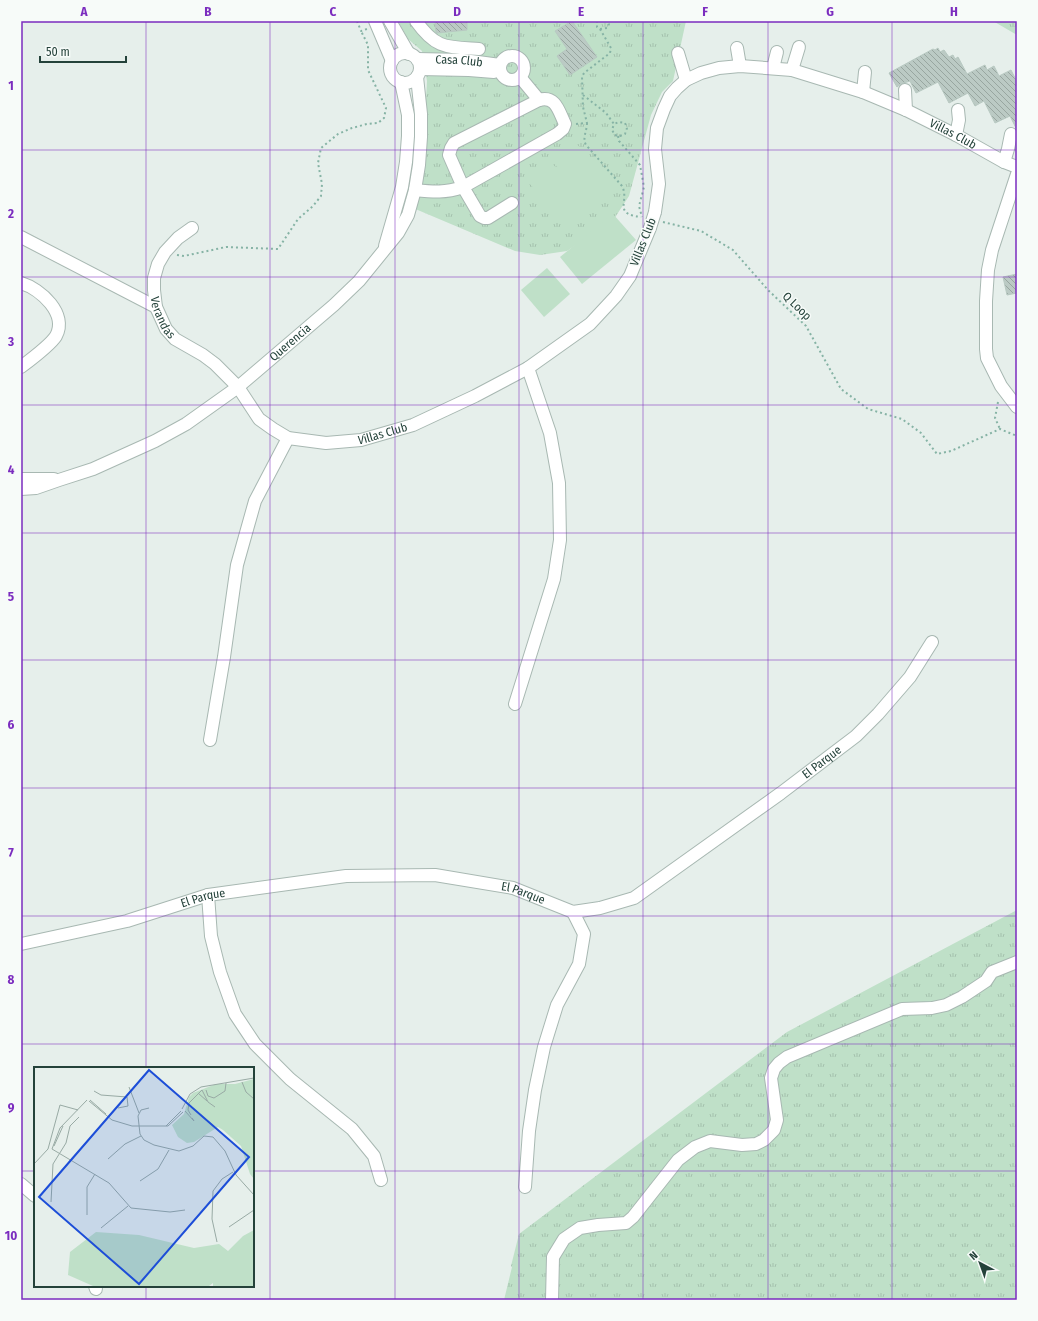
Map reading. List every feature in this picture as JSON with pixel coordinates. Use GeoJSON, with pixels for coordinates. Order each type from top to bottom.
{"type":"FeatureCollection","features":[{"type":"Feature","properties":{"kind":"street"},"geometry":{"type":"LineString","coordinates":[[375,21],[392,61]]}},
{"type":"Feature","properties":{"kind":"street","name":"Querencia"},"geometry":{"type":"LineString","coordinates":[[21,489],[36,488],[92,469],[156,441],[186,424],[238,387],[334,305],[360,281],[398,233],[408,215],[415,190],[419,166],[421,114],[416,65],[390,21]]}},
{"type":"Feature","properties":{"kind":"street"},"geometry":{"type":"LineString","coordinates":[[416,21],[433,41],[441,45],[479,50]]}},
{"type":"Feature","properties":{"kind":"street"},"geometry":{"type":"LineString","coordinates":[[792,70],[799,47]]}},
{"type":"Feature","properties":{"kind":"street"},"geometry":{"type":"LineString","coordinates":[[737,48],[740,66]]}},
{"type":"Feature","properties":{"kind":"street"},"geometry":{"type":"LineString","coordinates":[[773,68],[777,52]]}},
{"type":"Feature","properties":{"kind":"street"},"geometry":{"type":"LineString","coordinates":[[678,53],[686,80]]}},
{"type":"Feature","properties":{"kind":"street"},"geometry":{"type":"LineString","coordinates":[[399,54],[416,65],[413,81],[408,83],[396,80],[390,72],[392,61],[399,54]]}},
{"type":"Feature","properties":{"kind":"street"},"geometry":{"type":"LineString","coordinates":[[515,56],[524,63],[523,74],[517,79],[506,79],[501,69],[502,62],[508,57],[515,56]]}},
{"type":"Feature","properties":{"kind":"street","name":"Casa Club"},"geometry":{"type":"LineString","coordinates":[[416,65],[469,70],[501,69]]}},
{"type":"Feature","properties":{"kind":"street","name":"Villas Club"},"geometry":{"type":"LineString","coordinates":[[238,387],[259,419],[273,430],[288,438],[326,443],[361,440],[413,425],[475,396],[528,368],[590,324],[616,296],[630,276],[653,220],[659,184],[655,149],[657,128],[670,96],[686,80],[701,73],[719,68],[740,66],[792,70],[863,92],[906,110],[956,135],[1004,162],[1017,167]]}},
{"type":"Feature","properties":{"kind":"street"},"geometry":{"type":"LineString","coordinates":[[863,92],[865,72]]}},
{"type":"Feature","properties":{"kind":"street"},"geometry":{"type":"LineString","coordinates":[[520,77],[539,100]]}},
{"type":"Feature","properties":{"kind":"street","name":"Querencia"},"geometry":{"type":"LineString","coordinates":[[384,250],[402,187],[406,162],[408,115],[401,82]]}},
{"type":"Feature","properties":{"kind":"street"},"geometry":{"type":"LineString","coordinates":[[905,90],[906,110]]}},
{"type":"Feature","properties":{"kind":"street"},"geometry":{"type":"LineString","coordinates":[[415,190],[440,192],[451,191],[463,187],[557,134],[563,129],[565,124],[556,104],[552,100],[546,98],[539,100],[454,143],[450,148],[449,155],[463,187],[477,212],[484,218],[488,218],[512,203]]}},
{"type":"Feature","properties":{"kind":"street"},"geometry":{"type":"LineString","coordinates":[[956,135],[959,120],[958,110]]}},
{"type":"Feature","properties":{"kind":"street"},"geometry":{"type":"LineString","coordinates":[[1004,162],[1011,134]]}},
{"type":"Feature","properties":{"kind":"street"},"geometry":{"type":"LineString","coordinates":[[1017,174],[992,250],[988,270],[986,301],[987,358],[1001,386],[1017,407]]}},
{"type":"Feature","properties":{"kind":"street","name":"Verandas"},"geometry":{"type":"LineString","coordinates":[[192,228],[178,238],[164,252],[158,264],[154,278],[156,307],[166,329],[175,339],[203,355],[238,387]]}},
{"type":"Feature","properties":{"kind":"street"},"geometry":{"type":"LineString","coordinates":[[21,236],[156,307]]}},
{"type":"Feature","properties":{"kind":"street"},"geometry":{"type":"LineString","coordinates":[[21,283],[44,296],[54,309],[59,323],[56,336],[21,368]]}},
{"type":"Feature","properties":{"kind":"street"},"geometry":{"type":"LineString","coordinates":[[515,704],[554,579],[560,540],[559,483],[550,433],[528,368]]}},
{"type":"Feature","properties":{"kind":"street"},"geometry":{"type":"LineString","coordinates":[[210,740],[237,565],[255,501],[288,438]]}},
{"type":"Feature","properties":{"kind":"street"},"geometry":{"type":"LineString","coordinates":[[21,479],[33,478],[59,480]]}},
{"type":"Feature","properties":{"kind":"street","name":"El Parque"},"geometry":{"type":"LineString","coordinates":[[21,944],[127,921],[208,895],[346,876],[436,875],[513,888],[573,912],[600,908],[634,898],[787,788],[856,736],[878,714],[910,677],[932,642]]}},
{"type":"Feature","properties":{"kind":"street"},"geometry":{"type":"LineString","coordinates":[[208,895],[211,936],[220,972],[235,1014],[255,1044],[290,1079],[352,1129],[374,1156],[381,1180]]}},
{"type":"Feature","properties":{"kind":"street"},"geometry":{"type":"LineString","coordinates":[[525,1187],[529,1131],[535,1090],[544,1047],[557,1005],[579,964],[584,934],[573,912]]}},
{"type":"Feature","properties":{"kind":"street"},"geometry":{"type":"LineString","coordinates":[[552,1300],[553,1257],[564,1240],[580,1228],[626,1223],[633,1217],[678,1160],[695,1147],[710,1141],[742,1145],[756,1144],[764,1140],[774,1130],[777,1120],[771,1078],[779,1063],[787,1057],[902,1009],[932,1008],[946,1005],[986,981],[992,972],[1017,962]]}},
{"type":"Feature","properties":{"kind":"street"},"geometry":{"type":"LineString","coordinates":[[21,1184],[34,1195]]}},
{"type":"Feature","properties":{"kind":"path"},"geometry":{"type":"LineString","coordinates":[[600,29],[607,28],[609,24],[608,21]]}},
{"type":"Feature","properties":{"kind":"path"},"geometry":{"type":"LineString","coordinates":[[565,124],[587,123],[583,107],[582,77],[584,73],[610,53],[611,48],[600,29],[597,27],[596,22]]}},
{"type":"Feature","properties":{"kind":"path"},"geometry":{"type":"LineString","coordinates":[[164,252],[184,256],[226,248],[278,249],[298,219],[313,206],[321,196],[322,184],[318,163],[321,148],[338,134],[352,128],[378,123],[384,118],[386,108],[368,70],[368,45],[361,31]]}},
{"type":"Feature","properties":{"kind":"path"},"geometry":{"type":"LineString","coordinates":[[582,95],[606,113],[614,124],[613,133],[618,136],[619,141],[640,165],[644,187],[639,206],[641,217]]}},
{"type":"Feature","properties":{"kind":"path"},"geometry":{"type":"LineString","coordinates":[[614,124],[619,122],[626,125],[626,134],[618,136]]}},
{"type":"Feature","properties":{"kind":"path","name":"Q Loop"},"geometry":{"type":"LineString","coordinates":[[587,123],[584,139],[586,145],[622,186],[624,194],[624,208],[627,213],[631,216],[701,231],[733,250],[768,290],[806,326],[840,389],[868,409],[902,419],[921,433],[937,454],[951,451],[1000,429]]}},
{"type":"Feature","properties":{"kind":"path"},"geometry":{"type":"LineString","coordinates":[[1001,386],[995,418],[1000,429],[1017,436]]}},
{"type":"Feature","properties":{"kind":"green space"},"geometry":{"type":"Polygon","coordinates":[[[398,21],[686,21],[673,81],[662,92],[651,115],[629,196],[614,219],[567,251],[540,255],[515,251],[413,208],[422,174],[427,81],[422,51],[408,39],[398,21]]]}},
{"type":"Feature","properties":{"kind":"green space"},"geometry":{"type":"Polygon","coordinates":[[[993,21],[1017,21],[1017,35],[993,21]]]}},
{"type":"Feature","properties":{"kind":"green space"},"geometry":{"type":"Polygon","coordinates":[[[575,142],[614,186],[591,206],[553,162],[575,142]]]}},
{"type":"Feature","properties":{"kind":"green space"},"geometry":{"type":"Polygon","coordinates":[[[552,163],[590,207],[568,227],[529,183],[552,163]]]}},
{"type":"Feature","properties":{"kind":"green space"},"geometry":{"type":"Polygon","coordinates":[[[613,214],[636,240],[582,284],[560,257],[613,214]]]}},
{"type":"Feature","properties":{"kind":"green space"},"geometry":{"type":"Polygon","coordinates":[[[547,268],[570,294],[544,317],[521,290],[547,268]]]}},
{"type":"Feature","properties":{"kind":"green space"},"geometry":{"type":"Polygon","coordinates":[[[1017,910],[1017,1300],[504,1300],[519,1234],[787,1032],[1017,910]]]}},
{"type":"Feature","properties":{"kind":"building"},"geometry":{"type":"Polygon","coordinates":[[[435,21],[467,21],[467,30],[437,33],[435,21]]]}},
{"type":"Feature","properties":{"kind":"building"},"geometry":{"type":"Polygon","coordinates":[[[572,21],[597,57],[570,75],[557,56],[567,49],[555,31],[572,21]]]}},
{"type":"Feature","properties":{"kind":"building"},"geometry":{"type":"Polygon","coordinates":[[[938,48],[940,52],[944,50],[949,57],[953,55],[955,59],[958,57],[967,74],[985,65],[987,70],[994,66],[999,76],[1011,70],[1017,82],[1017,130],[1010,116],[995,123],[984,101],[975,106],[968,93],[949,103],[938,82],[916,93],[910,81],[897,87],[889,73],[933,49],[935,50],[938,48]]]}},
{"type":"Feature","properties":{"kind":"building"},"geometry":{"type":"Polygon","coordinates":[[[1017,274],[1017,293],[1007,295],[1003,277],[1017,274]]]}}]}
